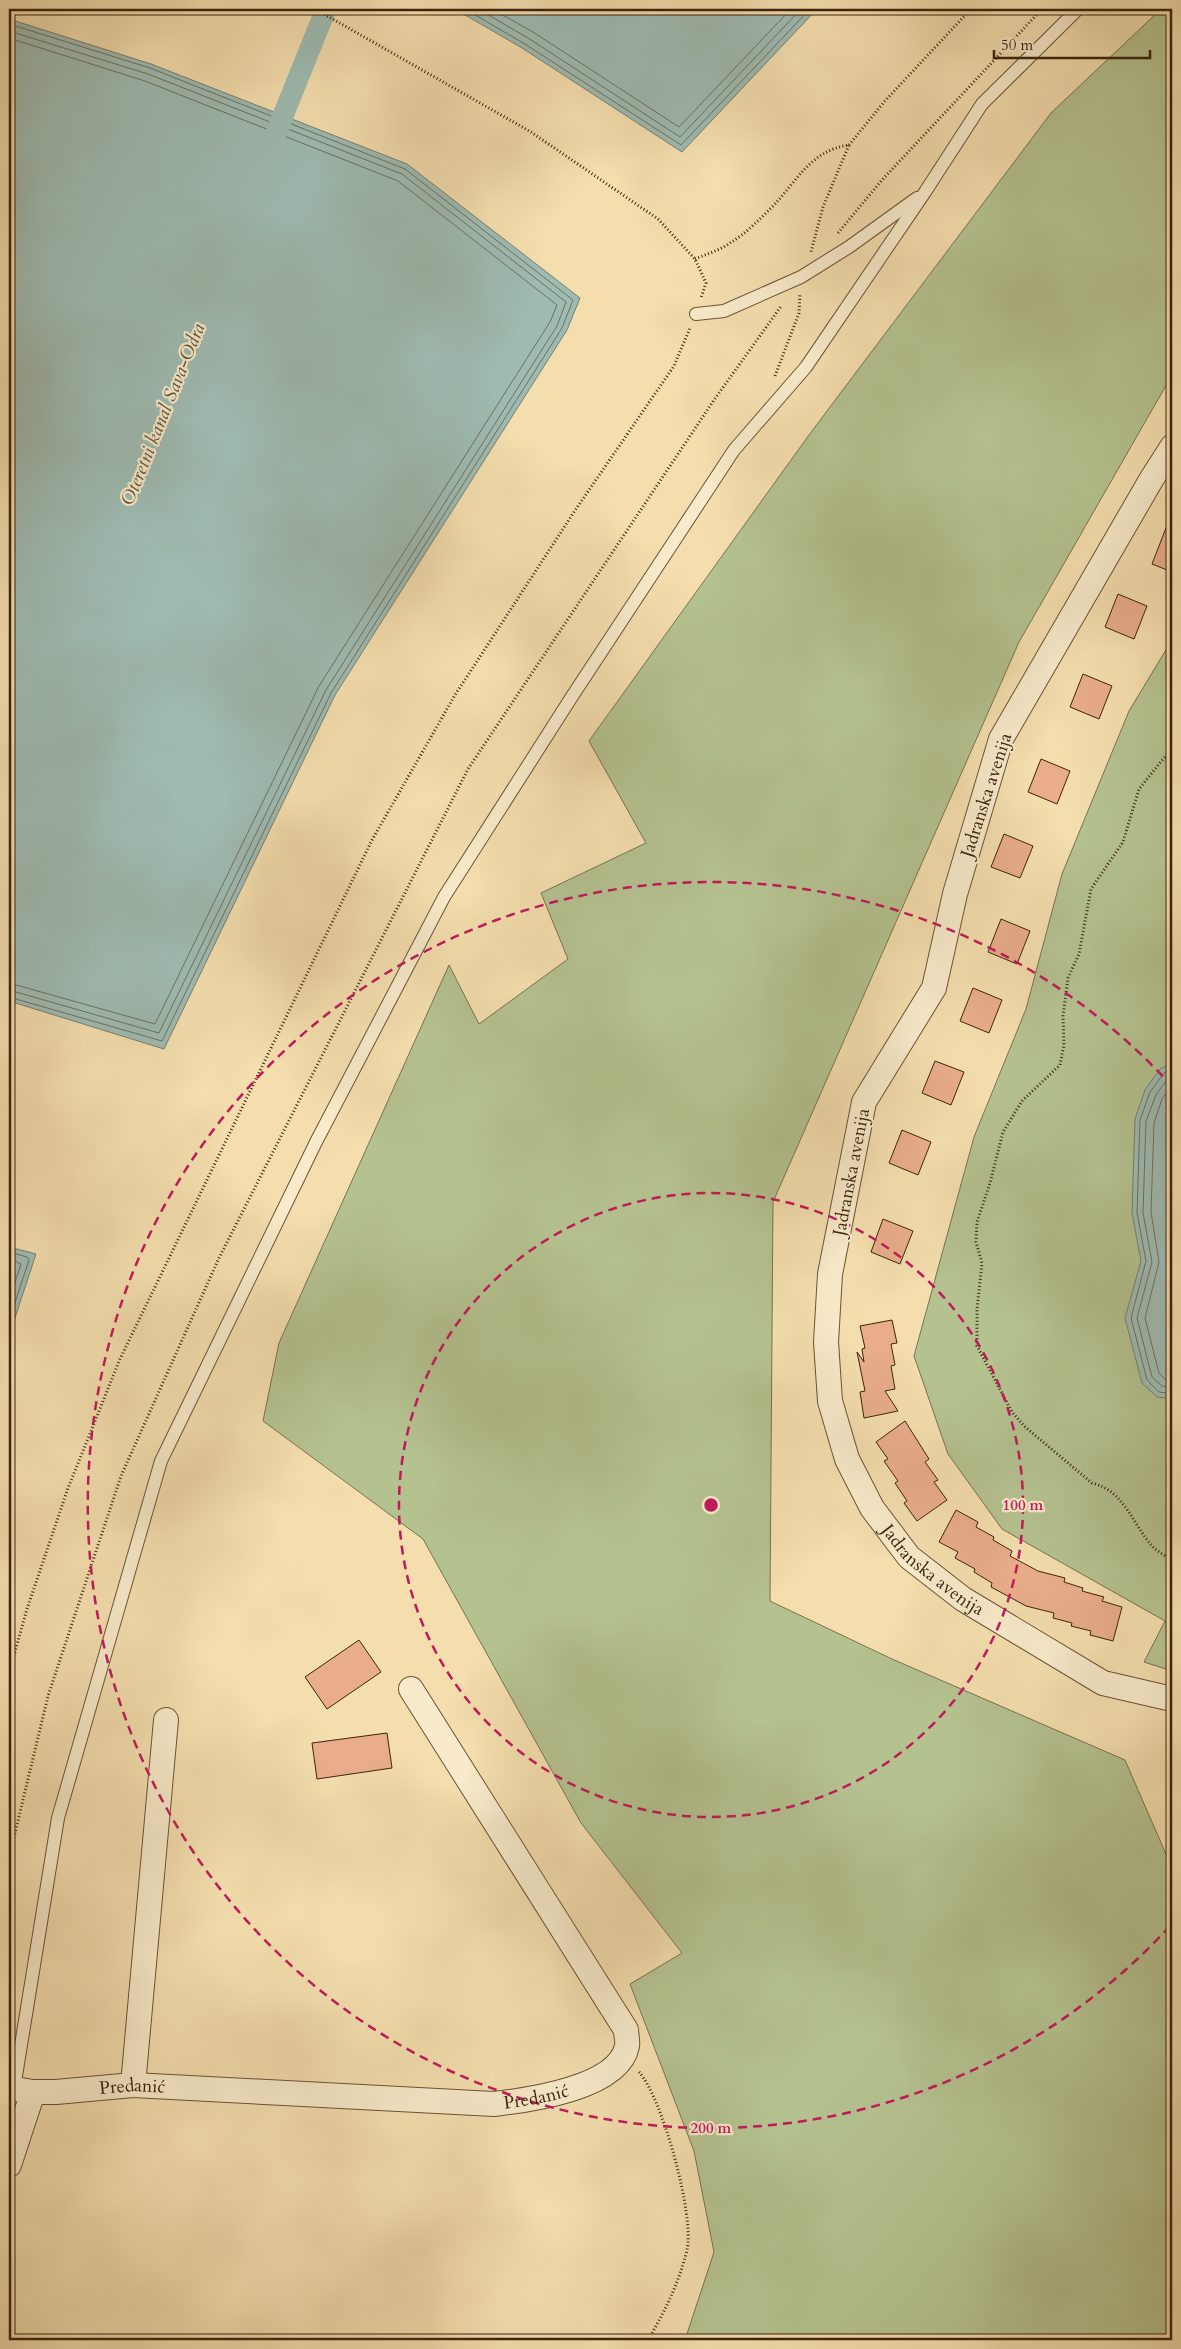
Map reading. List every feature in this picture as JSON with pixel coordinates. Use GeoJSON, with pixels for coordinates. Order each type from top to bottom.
{"type":"FeatureCollection","features":[{"type":"Feature","properties":{"kind":"street","name":"Jadranska avenija"},"geometry":{"type":"LineString","coordinates":[[1172,447],[1150,480],[1001,739],[955,894],[934,988],[864,1102],[830,1274],[826,1342],[830,1401],[847,1459],[872,1508],[909,1557],[963,1599],[1103,1683],[1172,1699]]}},
{"type":"Feature","properties":{"kind":"street"},"geometry":{"type":"LineString","coordinates":[[411,1689],[626,2030],[628,2045],[618,2063]]}},
{"type":"Feature","properties":{"kind":"street"},"geometry":{"type":"LineString","coordinates":[[134,2085],[166,1720]]}},
{"type":"Feature","properties":{"kind":"street","name":"Predanić"},"geometry":{"type":"LineString","coordinates":[[18,2089],[134,2085],[494,2104],[534,2099],[595,2080],[618,2063]]}},
{"type":"Feature","properties":{"kind":"street"},"geometry":{"type":"LineString","coordinates":[[9,2165],[18,2089]]}},
{"type":"Feature","properties":{"kind":"lane"},"geometry":{"type":"LineString","coordinates":[[18,2089],[58,1818],[160,1461],[316,1142],[444,897],[571,698],[734,450],[806,366],[925,192],[982,104],[1078,9]]}},
{"type":"Feature","properties":{"kind":"lane"},"geometry":{"type":"LineString","coordinates":[[696,314],[724,311],[801,277],[849,247],[925,192]]}},
{"type":"Feature","properties":{"kind":"path"},"geometry":{"type":"LineString","coordinates":[[9,1673],[27,1609],[68,1488],[120,1359],[372,840],[455,695],[576,509],[674,366],[696,314],[706,283],[695,259],[658,219],[531,132],[315,9]]}},
{"type":"Feature","properties":{"kind":"path"},"geometry":{"type":"LineString","coordinates":[[776,402],[773,382],[799,313],[801,277],[811,251],[823,207],[849,145],[884,102],[971,9]]}},
{"type":"Feature","properties":{"kind":"path"},"geometry":{"type":"LineString","coordinates":[[695,259],[731,243],[771,208],[803,170],[818,156],[833,147],[849,145]]}},
{"type":"Feature","properties":{"kind":"path"},"geometry":{"type":"LineString","coordinates":[[1172,745],[1168,753],[1139,789],[1124,842],[1091,889],[1078,954],[1068,978],[1062,1016],[1064,1046],[1060,1065],[1022,1101],[1003,1132],[990,1183],[977,1222],[976,1242],[982,1263],[977,1309],[977,1346],[1012,1412],[1024,1426],[1092,1483],[1101,1485],[1124,1502],[1154,1548],[1172,1561]]}},
{"type":"Feature","properties":{"kind":"path"},"geometry":{"type":"LineString","coordinates":[[618,2063],[640,2072],[650,2087],[670,2145],[687,2212],[688,2248],[673,2295],[648,2340]]}},
{"type":"Feature","properties":{"kind":"green space"},"geometry":{"type":"Polygon","coordinates":[[[1161,9],[1172,9],[1172,375],[1019,642],[773,1202],[770,1601],[892,1659],[1125,1760],[1172,1868],[1172,2340],[685,2340],[714,2252],[694,2151],[630,1984],[682,1953],[581,1823],[423,1539],[263,1421],[279,1343],[449,965],[479,1024],[568,959],[541,893],[646,843],[589,741],[809,435],[1051,113],[1161,9]]]}},
{"type":"Feature","properties":{"kind":"green space"},"geometry":{"type":"Polygon","coordinates":[[[1172,640],[1172,1671],[1144,1662],[1165,1621],[1002,1529],[948,1454],[914,1356],[974,1137],[1026,1009],[1062,874],[1129,711],[1172,640]]]}},
{"type":"Feature","properties":{"kind":"water"},"geometry":{"type":"Polygon","coordinates":[[[455,9],[817,9],[682,152],[522,48],[455,9]]]}},
{"type":"Feature","properties":{"kind":"water"},"geometry":{"type":"Polygon","coordinates":[[[9,19],[151,64],[407,164],[580,298],[567,330],[335,695],[164,1049],[9,1001],[9,19]]]}},
{"type":"Feature","properties":{"kind":"water"},"geometry":{"type":"Polygon","coordinates":[[[1172,1063],[1172,1399],[1157,1397],[1142,1383],[1125,1318],[1141,1261],[1132,1213],[1135,1119],[1145,1090],[1160,1069],[1172,1063]]]}},
{"type":"Feature","properties":{"kind":"water"},"geometry":{"type":"Polygon","coordinates":[[[9,1247],[36,1254],[9,1336],[9,1247]]]}},
{"type":"Feature","properties":{"kind":"building"},"geometry":{"type":"Polygon","coordinates":[[[1172,515],[1172,572],[1152,564],[1172,515]]]}},
{"type":"Feature","properties":{"kind":"building"},"geometry":{"type":"Polygon","coordinates":[[[1118,594],[1147,606],[1134,639],[1105,627],[1118,594]]]}},
{"type":"Feature","properties":{"kind":"building"},"geometry":{"type":"Polygon","coordinates":[[[1083,674],[1112,686],[1099,719],[1070,707],[1083,674]]]}},
{"type":"Feature","properties":{"kind":"building"},"geometry":{"type":"Polygon","coordinates":[[[1041,759],[1070,771],[1057,804],[1028,792],[1041,759]]]}},
{"type":"Feature","properties":{"kind":"building"},"geometry":{"type":"Polygon","coordinates":[[[1004,834],[1033,846],[1020,878],[991,867],[1004,834]]]}},
{"type":"Feature","properties":{"kind":"building"},"geometry":{"type":"Polygon","coordinates":[[[1001,919],[1030,931],[1017,964],[988,952],[1001,919]]]}},
{"type":"Feature","properties":{"kind":"building"},"geometry":{"type":"Polygon","coordinates":[[[973,988],[1002,1000],[989,1033],[960,1021],[973,988]]]}},
{"type":"Feature","properties":{"kind":"building"},"geometry":{"type":"Polygon","coordinates":[[[935,1061],[964,1072],[951,1105],[922,1093],[935,1061]]]}},
{"type":"Feature","properties":{"kind":"building"},"geometry":{"type":"Polygon","coordinates":[[[902,1130],[931,1142],[918,1175],[889,1163],[902,1130]]]}},
{"type":"Feature","properties":{"kind":"building"},"geometry":{"type":"Polygon","coordinates":[[[883,1219],[913,1231],[900,1264],[871,1252],[883,1219]]]}},
{"type":"Feature","properties":{"kind":"building"},"geometry":{"type":"Polygon","coordinates":[[[892,1320],[897,1343],[891,1344],[895,1365],[891,1366],[895,1389],[885,1391],[898,1411],[864,1418],[860,1392],[865,1391],[857,1352],[864,1362],[862,1349],[865,1348],[860,1326],[892,1320]]]}},
{"type":"Feature","properties":{"kind":"building"},"geometry":{"type":"Polygon","coordinates":[[[905,1421],[929,1459],[925,1462],[938,1480],[934,1482],[947,1500],[917,1521],[904,1503],[907,1501],[895,1483],[898,1481],[884,1461],[888,1459],[876,1442],[905,1421]]]}},
{"type":"Feature","properties":{"kind":"building"},"geometry":{"type":"Polygon","coordinates":[[[956,1510],[978,1522],[976,1527],[994,1537],[993,1540],[1012,1551],[1010,1556],[1038,1571],[1065,1578],[1064,1582],[1083,1588],[1082,1591],[1104,1597],[1102,1601],[1122,1607],[1113,1641],[1090,1635],[1091,1631],[1071,1626],[1072,1623],[1053,1618],[1054,1613],[1026,1606],[991,1587],[992,1583],[974,1572],[975,1569],[955,1558],[958,1552],[939,1542],[956,1510]]]}},
{"type":"Feature","properties":{"kind":"building"},"geometry":{"type":"Polygon","coordinates":[[[359,1640],[381,1672],[327,1709],[305,1677],[359,1640]]]}},
{"type":"Feature","properties":{"kind":"building"},"geometry":{"type":"Polygon","coordinates":[[[387,1733],[392,1768],[317,1779],[312,1743],[387,1733]]]}},
{"type":"Feature","properties":{"kind":"waterway","name":"Oteretni kanal Sava-Odra"},"geometry":{"type":"LineString","coordinates":[[272,143],[326,9]]}}]}
